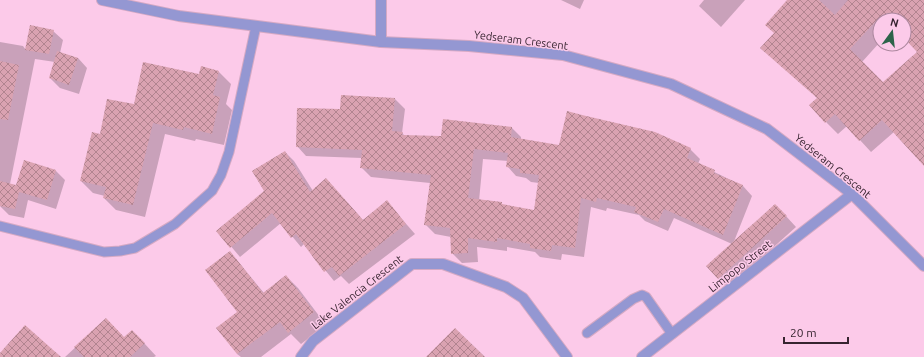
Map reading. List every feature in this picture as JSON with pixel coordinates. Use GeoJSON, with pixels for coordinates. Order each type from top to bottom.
{"type":"FeatureCollection","features":[{"type":"Feature","properties":{"kind":"street","name":"Yedseram Crescent"},"geometry":{"type":"LineString","coordinates":[[102,0],[179,16],[381,42],[469,46],[563,55],[671,84],[767,129],[852,194],[924,266]]}},
{"type":"Feature","properties":{"kind":"street"},"geometry":{"type":"LineString","coordinates":[[381,0],[381,42]]}},
{"type":"Feature","properties":{"kind":"street","name":"Limpopo Street"},"geometry":{"type":"LineString","coordinates":[[642,357],[852,194]]}},
{"type":"Feature","properties":{"kind":"street","name":"Lake Valencia Crescent"},"geometry":{"type":"LineString","coordinates":[[301,357],[313,341],[412,264],[443,264],[506,287],[523,298],[567,357]]}},
{"type":"Feature","properties":{"kind":"lane"},"geometry":{"type":"LineString","coordinates":[[0,226],[104,252],[135,248],[176,224],[212,191],[221,175],[229,152],[256,26]]}},
{"type":"Feature","properties":{"kind":"lane"},"geometry":{"type":"LineString","coordinates":[[587,333],[633,299],[642,295],[646,297],[672,334]]}},
{"type":"Feature","properties":{"kind":"building"},"geometry":{"type":"Polygon","coordinates":[[[787,0],[819,0],[835,15],[848,0],[924,0],[924,166],[882,120],[859,141],[835,114],[825,123],[809,105],[817,98],[760,48],[774,33],[765,25],[787,0]]]}},
{"type":"Feature","properties":{"kind":"building"},"geometry":{"type":"Polygon","coordinates":[[[30,25],[54,30],[49,54],[25,50],[30,25]]]}},
{"type":"Feature","properties":{"kind":"building"},"geometry":{"type":"Polygon","coordinates":[[[57,51],[78,58],[69,85],[49,78],[57,51]]]}},
{"type":"Feature","properties":{"kind":"building"},"geometry":{"type":"Polygon","coordinates":[[[0,61],[19,65],[8,120],[0,119],[0,61]]]}},
{"type":"Feature","properties":{"kind":"building"},"geometry":{"type":"Polygon","coordinates":[[[143,62],[199,74],[201,66],[219,71],[213,95],[220,97],[212,134],[184,127],[183,130],[153,123],[133,205],[103,198],[106,187],[80,181],[92,132],[100,134],[107,99],[134,104],[143,62]]]}},
{"type":"Feature","properties":{"kind":"building"},"geometry":{"type":"Polygon","coordinates":[[[341,95],[395,98],[392,131],[403,132],[402,135],[441,136],[443,119],[512,127],[511,137],[559,145],[567,111],[655,132],[691,148],[687,158],[715,170],[714,173],[743,185],[723,235],[664,209],[658,222],[634,212],[636,207],[597,198],[596,202],[581,198],[575,248],[552,245],[551,251],[530,248],[530,244],[497,238],[497,242],[468,238],[468,253],[451,254],[450,228],[424,225],[431,175],[360,168],[362,150],[296,147],[297,108],[340,109],[341,95]],[[474,149],[468,198],[502,202],[502,204],[534,210],[539,175],[520,173],[520,169],[506,167],[508,153],[474,149]]]}},
{"type":"Feature","properties":{"kind":"building"},"geometry":{"type":"Polygon","coordinates":[[[285,151],[310,192],[326,178],[363,220],[387,200],[406,224],[339,276],[332,267],[324,272],[296,234],[291,238],[272,213],[230,248],[216,231],[264,191],[252,171],[285,151]]]}},
{"type":"Feature","properties":{"kind":"building"},"geometry":{"type":"Polygon","coordinates":[[[24,160],[56,170],[47,200],[19,192],[15,209],[0,206],[0,181],[16,185],[24,160]]]}},
{"type":"Feature","properties":{"kind":"building"},"geometry":{"type":"Polygon","coordinates":[[[775,204],[787,216],[718,279],[706,266],[775,204]]]}},
{"type":"Feature","properties":{"kind":"building"},"geometry":{"type":"Polygon","coordinates":[[[230,251],[263,293],[286,275],[314,312],[288,333],[280,322],[237,354],[216,328],[237,312],[205,270],[230,251]]]}},
{"type":"Feature","properties":{"kind":"building"},"geometry":{"type":"Polygon","coordinates":[[[106,318],[124,337],[132,330],[145,343],[130,357],[84,357],[74,347],[106,318]]]}},
{"type":"Feature","properties":{"kind":"building"},"geometry":{"type":"Polygon","coordinates":[[[25,325],[61,357],[0,357],[0,353],[25,325]]]}},
{"type":"Feature","properties":{"kind":"building"},"geometry":{"type":"Polygon","coordinates":[[[455,328],[485,357],[426,357],[455,328]]]}}]}
